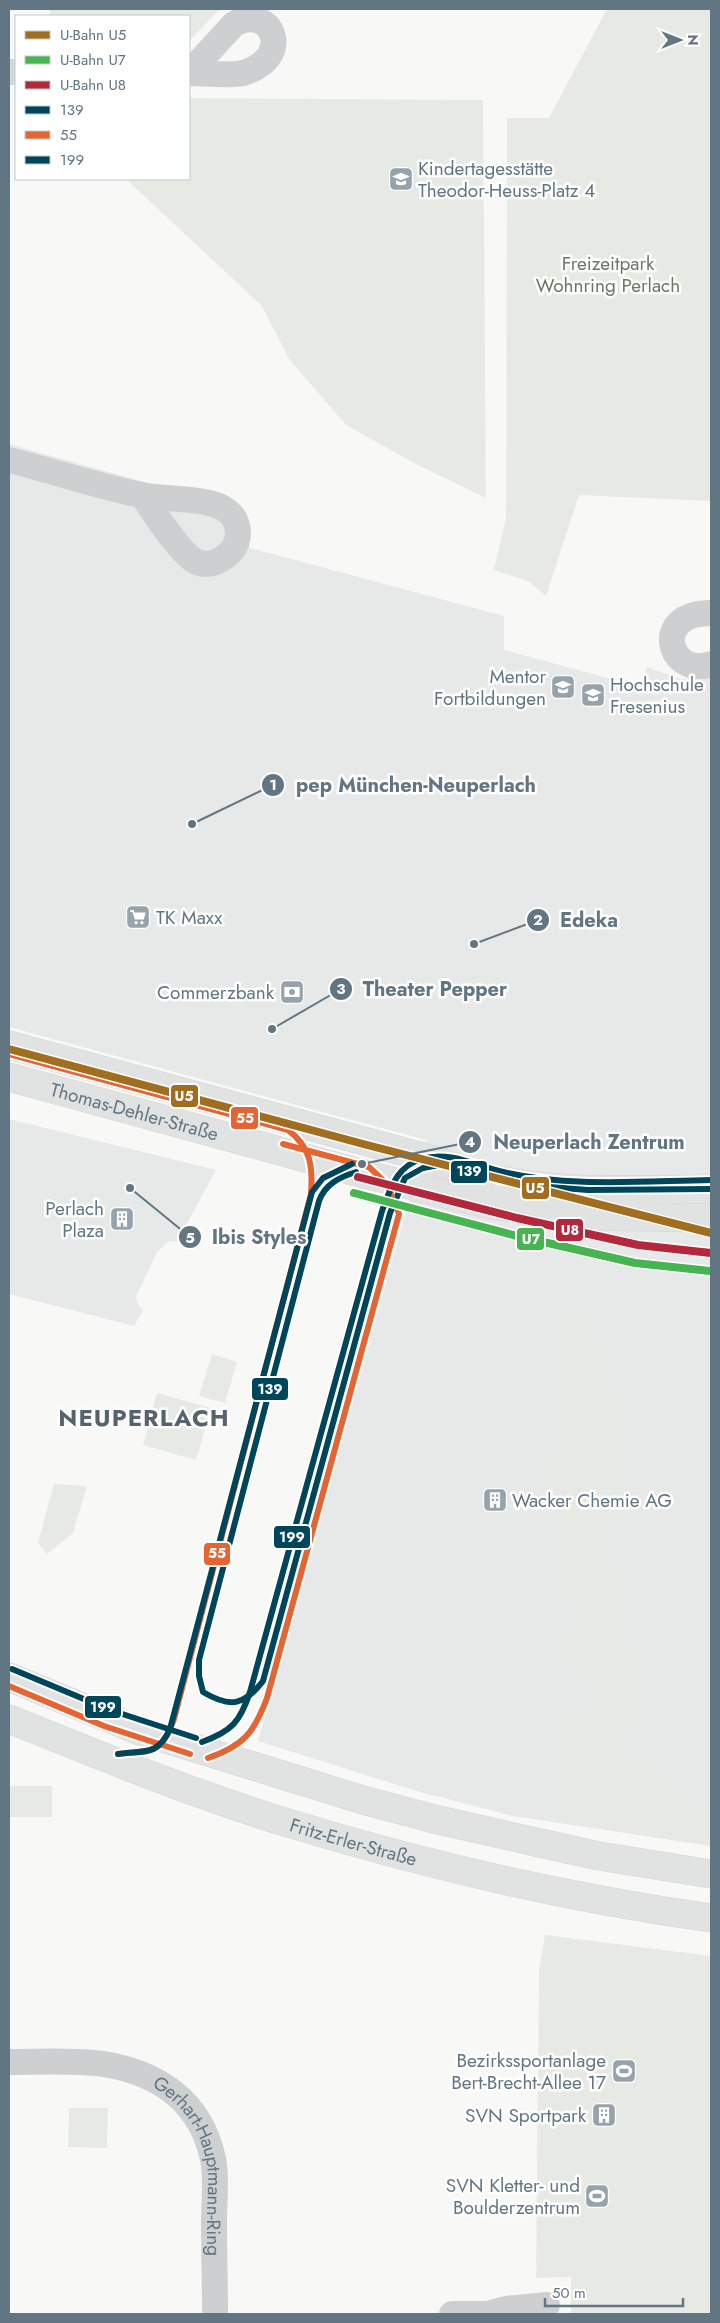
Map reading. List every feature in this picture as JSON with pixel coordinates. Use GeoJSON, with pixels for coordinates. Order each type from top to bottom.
{"type":"FeatureCollection","features":[{"type":"Feature","properties":{"kind":"main road","name":"Thomas-Dehler-Straße"},"geometry":{"type":"LineString","coordinates":[[9,1045],[498,1180],[536,1186],[588,1190],[711,1189]]}},
{"type":"Feature","properties":{"kind":"main road","name":"Thomas-Dehler-Straße"},"geometry":{"type":"LineString","coordinates":[[9,1077],[433,1192],[490,1205],[542,1213],[581,1216],[711,1218]]}},
{"type":"Feature","properties":{"kind":"main road"},"geometry":{"type":"LineString","coordinates":[[433,1192],[426,1184],[427,1174],[444,1164]]}},
{"type":"Feature","properties":{"kind":"main road"},"geometry":{"type":"LineString","coordinates":[[9,1677],[140,1731],[320,1787],[434,1819],[599,1856],[711,1874]]}},
{"type":"Feature","properties":{"kind":"main road","name":"Fritz-Erler-Straße"},"geometry":{"type":"LineString","coordinates":[[9,1719],[119,1763],[288,1823],[439,1865],[564,1894],[711,1918]]}},
{"type":"Feature","properties":{"kind":"main road"},"geometry":{"type":"LineString","coordinates":[[288,1823],[285,1814],[285,1803],[289,1794],[300,1788],[320,1787]]}},
{"type":"Feature","properties":{"kind":"street"},"geometry":{"type":"LineString","coordinates":[[9,460],[142,496]]}},
{"type":"Feature","properties":{"kind":"street"},"geometry":{"type":"LineString","coordinates":[[711,613],[696,613],[682,620],[673,631],[671,642],[679,659],[692,666],[705,667],[711,664]]}},
{"type":"Feature","properties":{"kind":"street","name":"Gerhart-Hauptmann-Ring"},"geometry":{"type":"LineString","coordinates":[[9,2062],[103,2064],[148,2078],[173,2091],[191,2108],[206,2133],[214,2160],[215,2314]]}},
{"type":"Feature","properties":{"kind":"street"},"geometry":{"type":"LineString","coordinates":[[452,2314],[487,2314],[547,2304]]}},
{"type":"Feature","properties":{"kind":"shaded area"},"geometry":{"type":"Polygon","coordinates":[[[9,444],[194,496],[247,532],[250,548],[504,616],[504,650],[641,687],[647,667],[680,679],[711,678],[711,1846],[513,1816],[413,1790],[258,1741],[426,1140],[9,1027],[9,444]]]}},
{"type":"Feature","properties":{"kind":"shaded area","name":"Perlach Plaza"},"geometry":{"type":"Polygon","coordinates":[[[9,1119],[216,1170],[177,1242],[169,1241],[157,1252],[136,1297],[137,1303],[143,1310],[134,1326],[9,1294],[9,1119]]]}},
{"type":"Feature","properties":{"kind":"green space"},"geometry":{"type":"Polygon","coordinates":[[[50,9],[220,9],[190,40],[190,15],[50,15],[50,9]]]}},
{"type":"Feature","properties":{"kind":"green space","name":"Freizeitpark Wohnring Perlach"},"geometry":{"type":"Polygon","coordinates":[[[607,9],[711,9],[711,501],[579,495],[546,596],[528,581],[494,570],[506,518],[507,118],[549,118],[607,9]]]}},
{"type":"Feature","properties":{"kind":"green space"},"geometry":{"type":"Polygon","coordinates":[[[190,98],[483,100],[486,498],[416,464],[346,425],[289,359],[262,306],[127,180],[190,180],[190,98]]]}},
{"type":"Feature","properties":{"kind":"green space"},"geometry":{"type":"Polygon","coordinates":[[[707,1266],[710,1266],[711,1292],[701,1275],[707,1266]]]}},
{"type":"Feature","properties":{"kind":"green space"},"geometry":{"type":"Polygon","coordinates":[[[585,1313],[606,1361],[629,1460],[607,1535],[618,1605],[640,1676],[636,1725],[617,1750],[652,1762],[694,1802],[711,1812],[711,1843],[563,1821],[555,1814],[562,1787],[564,1706],[583,1713],[596,1696],[593,1678],[569,1666],[571,1599],[563,1586],[570,1546],[551,1472],[566,1393],[563,1316],[585,1313]]]}},
{"type":"Feature","properties":{"kind":"green space"},"geometry":{"type":"Polygon","coordinates":[[[212,1354],[237,1362],[225,1403],[199,1396],[212,1354]]]}},
{"type":"Feature","properties":{"kind":"green space"},"geometry":{"type":"Polygon","coordinates":[[[157,1393],[211,1408],[196,1460],[143,1445],[157,1393]]]}},
{"type":"Feature","properties":{"kind":"green space"},"geometry":{"type":"Polygon","coordinates":[[[54,1484],[87,1486],[73,1533],[47,1554],[38,1543],[54,1484]]]}},
{"type":"Feature","properties":{"kind":"green space"},"geometry":{"type":"Polygon","coordinates":[[[9,1786],[52,1786],[52,1817],[9,1817],[9,1786]]]}},
{"type":"Feature","properties":{"kind":"green space","name":"Bezirkssportanlage Bert-Brecht-Allee 17"},"geometry":{"type":"Polygon","coordinates":[[[545,1935],[711,1956],[711,2314],[571,2314],[571,2277],[536,2278],[539,1971],[545,1935]]]}},
{"type":"Feature","properties":{"kind":"green space"},"geometry":{"type":"Polygon","coordinates":[[[69,2108],[108,2108],[107,2148],[68,2147],[69,2108]]]}},
{"type":"Feature","properties":{"kind":"tunnel"},"geometry":{"type":"LineString","coordinates":[[9,72],[15,72]]}},
{"type":"Feature","properties":{"kind":"metro line","name":"U5"},"geometry":{"type":"LineString","coordinates":[[9,1049],[367,1145],[711,1233]]}},
{"type":"Feature","properties":{"kind":"metro line","name":"U8"},"geometry":{"type":"LineString","coordinates":[[358,1177],[517,1218],[638,1245],[711,1253]]}},
{"type":"Feature","properties":{"kind":"metro line","name":"U7"},"geometry":{"type":"LineString","coordinates":[[354,1193],[513,1235],[635,1263],[710,1271]]}},
{"type":"Feature","properties":{"kind":"transit line","name":"55"},"geometry":{"type":"LineString","coordinates":[[9,1054],[288,1130],[302,1143],[311,1166],[311,1194],[174,1719],[159,1746],[147,1751],[118,1754]]}},
{"type":"Feature","properties":{"kind":"transit line","name":"55"},"geometry":{"type":"LineString","coordinates":[[208,1758],[230,1748],[246,1737],[257,1720],[267,1698],[399,1214],[387,1184],[369,1167],[283,1144]]}},
{"type":"Feature","properties":{"kind":"transit line","name":"199"},"geometry":{"type":"LineString","coordinates":[[202,1742],[221,1734],[234,1724],[250,1692],[382,1211],[400,1173],[406,1167],[421,1159],[451,1157],[499,1171],[551,1180],[578,1182],[711,1180]]}},
{"type":"Feature","properties":{"kind":"transit line","name":"199"},"geometry":{"type":"LineString","coordinates":[[118,1754],[142,1752],[155,1748],[165,1738],[170,1729],[312,1192],[323,1178],[352,1164]]}},
{"type":"Feature","properties":{"kind":"transit line","name":"139"},"geometry":{"type":"LineString","coordinates":[[356,1172],[334,1182],[325,1190],[319,1201],[199,1660],[199,1676],[203,1692],[221,1701],[236,1702],[243,1700],[263,1681],[390,1213],[405,1178],[423,1168],[444,1164],[498,1180],[536,1186],[588,1190],[711,1189]]}},
{"type":"Feature","properties":{"kind":"transit line","name":"199"},"geometry":{"type":"LineString","coordinates":[[12,1669],[110,1710],[196,1738]]}},
{"type":"Feature","properties":{"kind":"transit line","name":"55"},"geometry":{"type":"LineString","coordinates":[[9,1686],[104,1726],[190,1754]]}},
{"type":"Feature","properties":{"kind":"place","name":"Kindertagesstätte Theodor-Heuss-Platz 4"},"geometry":{"type":"Point","coordinates":[401,179]}},
{"type":"Feature","properties":{"kind":"place","name":"Mentor Fortbildungen"},"geometry":{"type":"Point","coordinates":[563,687]}},
{"type":"Feature","properties":{"kind":"place","name":"Hochschule Fresenius"},"geometry":{"type":"Point","coordinates":[593,695]}},
{"type":"Feature","properties":{"kind":"place","name":"pep München-Neuperlach"},"geometry":{"type":"Point","coordinates":[192,824]}},
{"type":"Feature","properties":{"kind":"place","name":"TK Maxx"},"geometry":{"type":"Point","coordinates":[138,917]}},
{"type":"Feature","properties":{"kind":"place","name":"Edeka"},"geometry":{"type":"Point","coordinates":[474,944]}},
{"type":"Feature","properties":{"kind":"place","name":"Commerzbank"},"geometry":{"type":"Point","coordinates":[292,992]}},
{"type":"Feature","properties":{"kind":"place","name":"Theater Pepper"},"geometry":{"type":"Point","coordinates":[272,1029]}},
{"type":"Feature","properties":{"kind":"place","name":"Neuperlach Zentrum"},"geometry":{"type":"Point","coordinates":[362,1164]}},
{"type":"Feature","properties":{"kind":"place","name":"Ibis Styles"},"geometry":{"type":"Point","coordinates":[130,1188]}},
{"type":"Feature","properties":{"kind":"place","name":"Perlach Plaza"},"geometry":{"type":"Point","coordinates":[122,1219]}},
{"type":"Feature","properties":{"kind":"place","name":"Wacker Chemie AG"},"geometry":{"type":"Point","coordinates":[495,1500]}},
{"type":"Feature","properties":{"kind":"place","name":"Bezirkssportanlage Bert-Brecht-Allee 17"},"geometry":{"type":"Point","coordinates":[624,2071]}},
{"type":"Feature","properties":{"kind":"place","name":"SVN Sportpark"},"geometry":{"type":"Point","coordinates":[604,2115]}},
{"type":"Feature","properties":{"kind":"place","name":"SVN Kletter- und Boulderzentrum"},"geometry":{"type":"Point","coordinates":[597,2196]}},
{"type":"Feature","properties":{"kind":"district","name":"NEUPERLACH"},"geometry":{"type":"Point","coordinates":[144,1417]}}]}
